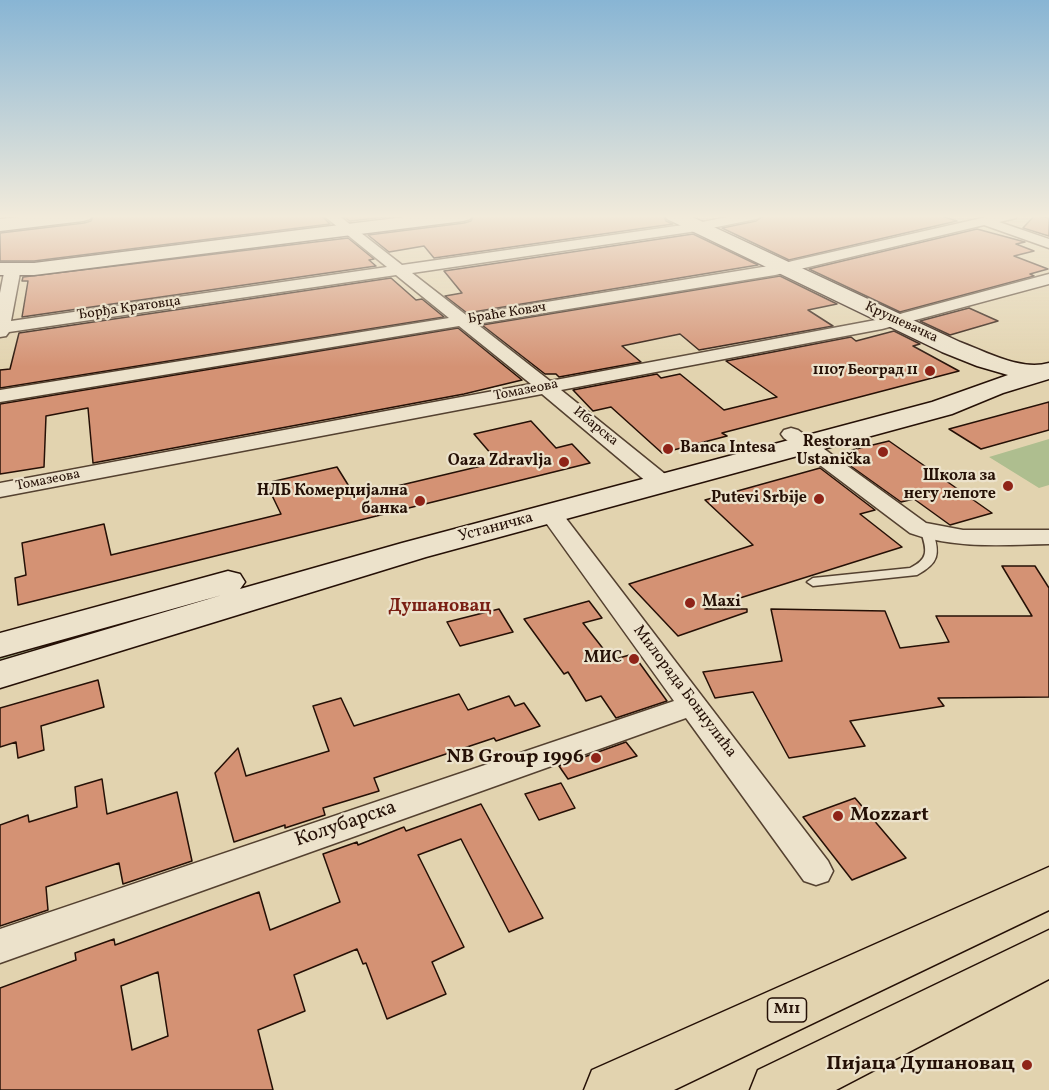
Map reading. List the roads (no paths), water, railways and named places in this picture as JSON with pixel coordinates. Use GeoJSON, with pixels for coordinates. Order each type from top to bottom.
{"type":"FeatureCollection","features":[{"type":"Feature","properties":{"kind":"highway","name":"M11"},"geometry":{"type":"LineString","coordinates":[[612,1090],[961,930],[1049,887]]}},
{"type":"Feature","properties":{"kind":"highway"},"geometry":{"type":"LineString","coordinates":[[778,1090],[1049,953]]}},
{"type":"Feature","properties":{"kind":"main road"},"geometry":{"type":"LineString","coordinates":[[6,274],[68,266]]}},
{"type":"Feature","properties":{"kind":"main road","name":"Крушевачка"},"geometry":{"type":"LineString","coordinates":[[787,267],[896,321],[986,361],[1044,375]]}},
{"type":"Feature","properties":{"kind":"main road","name":"Устаничка"},"geometry":{"type":"LineString","coordinates":[[0,645],[480,514],[657,477],[798,440],[941,393],[994,387],[1044,375]]}},
{"type":"Feature","properties":{"kind":"main road","name":"Устаничка"},"geometry":{"type":"LineString","coordinates":[[0,675],[235,602],[550,513],[657,477]]}},
{"type":"Feature","properties":{"kind":"street","name":"Ибарска"},"geometry":{"type":"LineString","coordinates":[[395,266],[657,477]]}},
{"type":"Feature","properties":{"kind":"street","name":"Ђорђа Кратовца"},"geometry":{"type":"LineString","coordinates":[[0,330],[429,266]]}},
{"type":"Feature","properties":{"kind":"street","name":"Браће Ковач"},"geometry":{"type":"LineString","coordinates":[[0,396],[792,266]]}},
{"type":"Feature","properties":{"kind":"street"},"geometry":{"type":"LineString","coordinates":[[0,330],[6,274]]}},
{"type":"Feature","properties":{"kind":"street","name":"Томазеова"},"geometry":{"type":"LineString","coordinates":[[0,490],[896,321],[1049,279]]}},
{"type":"Feature","properties":{"kind":"street"},"geometry":{"type":"LineString","coordinates":[[798,440],[918,528],[927,532],[946,535],[1049,537]]}},
{"type":"Feature","properties":{"kind":"street","name":"Милорада Бонџулића"},"geometry":{"type":"LineString","coordinates":[[550,513],[816,871]]}},
{"type":"Feature","properties":{"kind":"street","name":"Колубарска"},"geometry":{"type":"LineString","coordinates":[[0,946],[693,705]]}},
{"type":"Feature","properties":{"kind":"lane"},"geometry":{"type":"LineString","coordinates":[[813,582],[913,572],[927,566],[931,557],[927,532]]}},
{"type":"Feature","properties":{"kind":"place","name":"11107 Београд 11"},"geometry":{"type":"Point","coordinates":[930,371]}},
{"type":"Feature","properties":{"kind":"place","name":"Banca Intesa"},"geometry":{"type":"Point","coordinates":[668,449]}},
{"type":"Feature","properties":{"kind":"place","name":"Restoran Ustanička"},"geometry":{"type":"Point","coordinates":[883,452]}},
{"type":"Feature","properties":{"kind":"place","name":"Oaza Zdravlja"},"geometry":{"type":"Point","coordinates":[564,462]}},
{"type":"Feature","properties":{"kind":"place","name":"Школа за негу лепоте"},"geometry":{"type":"Point","coordinates":[1008,486]}},
{"type":"Feature","properties":{"kind":"place","name":"Putevi Srbije"},"geometry":{"type":"Point","coordinates":[819,499]}},
{"type":"Feature","properties":{"kind":"place","name":"НЛБ Комерцијална банка"},"geometry":{"type":"Point","coordinates":[420,501]}},
{"type":"Feature","properties":{"kind":"place","name":"Maxi"},"geometry":{"type":"Point","coordinates":[690,603]}},
{"type":"Feature","properties":{"kind":"place","name":"МИС"},"geometry":{"type":"Point","coordinates":[634,659]}},
{"type":"Feature","properties":{"kind":"place","name":"NB Group 1996"},"geometry":{"type":"Point","coordinates":[596,758]}},
{"type":"Feature","properties":{"kind":"place","name":"Mozzart"},"geometry":{"type":"Point","coordinates":[838,816]}},
{"type":"Feature","properties":{"kind":"place","name":"Пијаца Душановац"},"geometry":{"type":"Point","coordinates":[1027,1065]}},
{"type":"Feature","properties":{"kind":"district","name":"Душановац"},"geometry":{"type":"Point","coordinates":[440,608]}}]}
